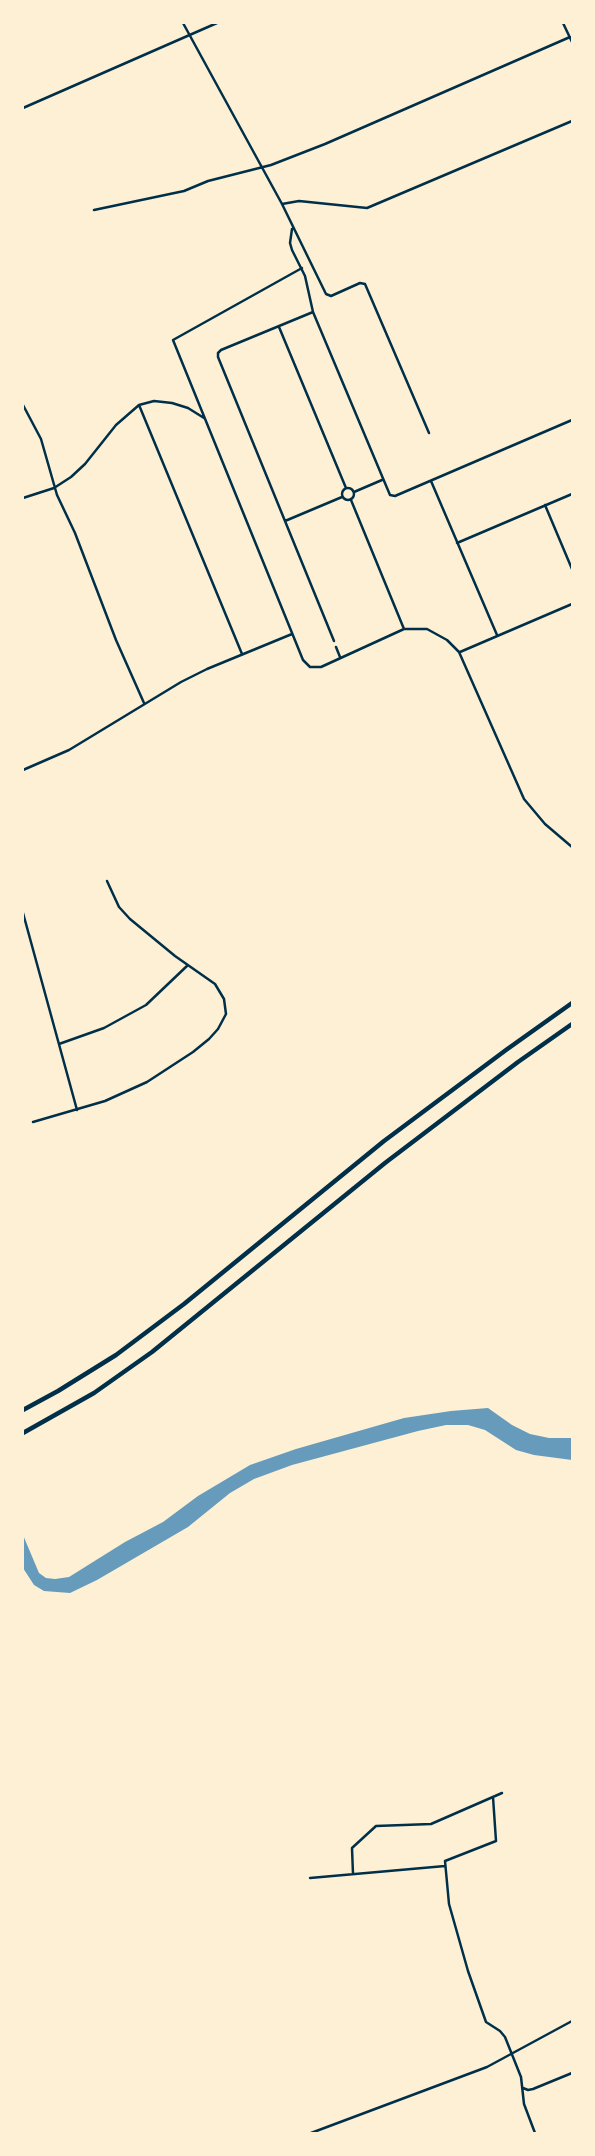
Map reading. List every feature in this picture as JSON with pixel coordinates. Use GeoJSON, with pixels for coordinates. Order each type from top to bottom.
{"type":"FeatureCollection","features":[{"type":"Feature","properties":{"kind":"highway"},"geometry":{"type":"LineString","coordinates":[[23,1410],[116,1355],[184,1304],[375,1148],[572,1003]]}},
{"type":"Feature","properties":{"kind":"highway"},"geometry":{"type":"LineString","coordinates":[[23,1433],[94,1393],[152,1352],[385,1163],[517,1062],[572,1024]]}},
{"type":"Feature","properties":{"kind":"street"},"geometry":{"type":"LineString","coordinates":[[183,23],[282,204],[328,296],[360,283],[365,284],[429,433]]}},
{"type":"Feature","properties":{"kind":"street"},"geometry":{"type":"LineString","coordinates":[[23,108],[217,23]]}},
{"type":"Feature","properties":{"kind":"street"},"geometry":{"type":"LineString","coordinates":[[563,23],[572,42]]}},
{"type":"Feature","properties":{"kind":"street"},"geometry":{"type":"LineString","coordinates":[[94,210],[184,191],[208,181],[262,167],[338,139],[570,37]]}},
{"type":"Feature","properties":{"kind":"street"},"geometry":{"type":"LineString","coordinates":[[282,204],[299,201],[366,208],[572,121]]}},
{"type":"Feature","properties":{"kind":"street"},"geometry":{"type":"LineString","coordinates":[[292,226],[290,243],[309,288],[313,312],[388,494],[397,495],[572,420]]}},
{"type":"Feature","properties":{"kind":"street"},"geometry":{"type":"LineString","coordinates":[[302,268],[173,340],[303,660],[310,667],[321,667],[404,628],[437,634],[459,652],[524,799],[545,824],[572,847]]}},
{"type":"Feature","properties":{"kind":"street"},"geometry":{"type":"LineString","coordinates":[[313,312],[218,353],[334,641]]}},
{"type":"Feature","properties":{"kind":"street"},"geometry":{"type":"LineString","coordinates":[[279,326],[346,488],[354,492]]}},
{"type":"Feature","properties":{"kind":"street"},"geometry":{"type":"LineString","coordinates":[[23,498],[54,488],[71,477],[116,425],[139,405],[154,401],[172,404],[188,408],[204,418]]}},
{"type":"Feature","properties":{"kind":"street"},"geometry":{"type":"LineString","coordinates":[[23,405],[41,439],[54,488],[144,703]]}},
{"type":"Feature","properties":{"kind":"street"},"geometry":{"type":"LineString","coordinates":[[139,405],[243,654]]}},
{"type":"Feature","properties":{"kind":"street"},"geometry":{"type":"LineString","coordinates":[[354,492],[382,480]]}},
{"type":"Feature","properties":{"kind":"street"},"geometry":{"type":"LineString","coordinates":[[431,481],[497,635]]}},
{"type":"Feature","properties":{"kind":"street"},"geometry":{"type":"LineString","coordinates":[[342,497],[346,488]]}},
{"type":"Feature","properties":{"kind":"street"},"geometry":{"type":"LineString","coordinates":[[354,492],[351,500],[404,628]]}},
{"type":"Feature","properties":{"kind":"street"},"geometry":{"type":"LineString","coordinates":[[457,542],[572,494]]}},
{"type":"Feature","properties":{"kind":"street"},"geometry":{"type":"LineString","coordinates":[[285,520],[342,497]]}},
{"type":"Feature","properties":{"kind":"street"},"geometry":{"type":"LineString","coordinates":[[342,497],[344,500],[351,500]]}},
{"type":"Feature","properties":{"kind":"street"},"geometry":{"type":"LineString","coordinates":[[545,505],[572,569]]}},
{"type":"Feature","properties":{"kind":"street"},"geometry":{"type":"LineString","coordinates":[[459,652],[572,604]]}},
{"type":"Feature","properties":{"kind":"street"},"geometry":{"type":"LineString","coordinates":[[23,770],[69,750],[144,703],[207,669],[292,634]]}},
{"type":"Feature","properties":{"kind":"street"},"geometry":{"type":"LineString","coordinates":[[336,647],[341,658]]}},
{"type":"Feature","properties":{"kind":"street"},"geometry":{"type":"LineString","coordinates":[[33,1122],[77,1110],[147,1082],[193,1052],[219,1029],[226,1014],[224,999],[215,984],[130,919],[119,907],[107,881]]}},
{"type":"Feature","properties":{"kind":"street"},"geometry":{"type":"LineString","coordinates":[[23,913],[77,1110]]}},
{"type":"Feature","properties":{"kind":"street"},"geometry":{"type":"LineString","coordinates":[[58,1044],[104,1028],[146,1005],[188,965]]}},
{"type":"Feature","properties":{"kind":"street"},"geometry":{"type":"LineString","coordinates":[[353,1874],[352,1849],[376,1826],[431,1824],[502,1793]]}},
{"type":"Feature","properties":{"kind":"street"},"geometry":{"type":"LineString","coordinates":[[493,1797],[496,1842],[445,1861],[449,1904],[486,2022],[500,2031],[512,2053],[521,2077],[524,2104],[535,2133]]}},
{"type":"Feature","properties":{"kind":"street"},"geometry":{"type":"LineString","coordinates":[[310,1878],[445,1866]]}},
{"type":"Feature","properties":{"kind":"street"},"geometry":{"type":"LineString","coordinates":[[311,2133],[487,2067],[572,2021]]}},
{"type":"Feature","properties":{"kind":"street"},"geometry":{"type":"LineString","coordinates":[[523,2088],[533,2089],[572,2073]]}},
{"type":"Feature","properties":{"kind":"water"},"geometry":{"type":"Polygon","coordinates":[[[488,1408],[530,1434],[549,1438],[572,1438],[572,1460],[516,1450],[485,1430],[468,1425],[446,1425],[292,1465],[254,1479],[230,1493],[188,1527],[70,1593],[44,1591],[34,1585],[23,1568],[23,1535],[39,1573],[46,1578],[69,1577],[163,1522],[198,1496],[250,1465],[404,1418],[488,1408]]]}}]}
